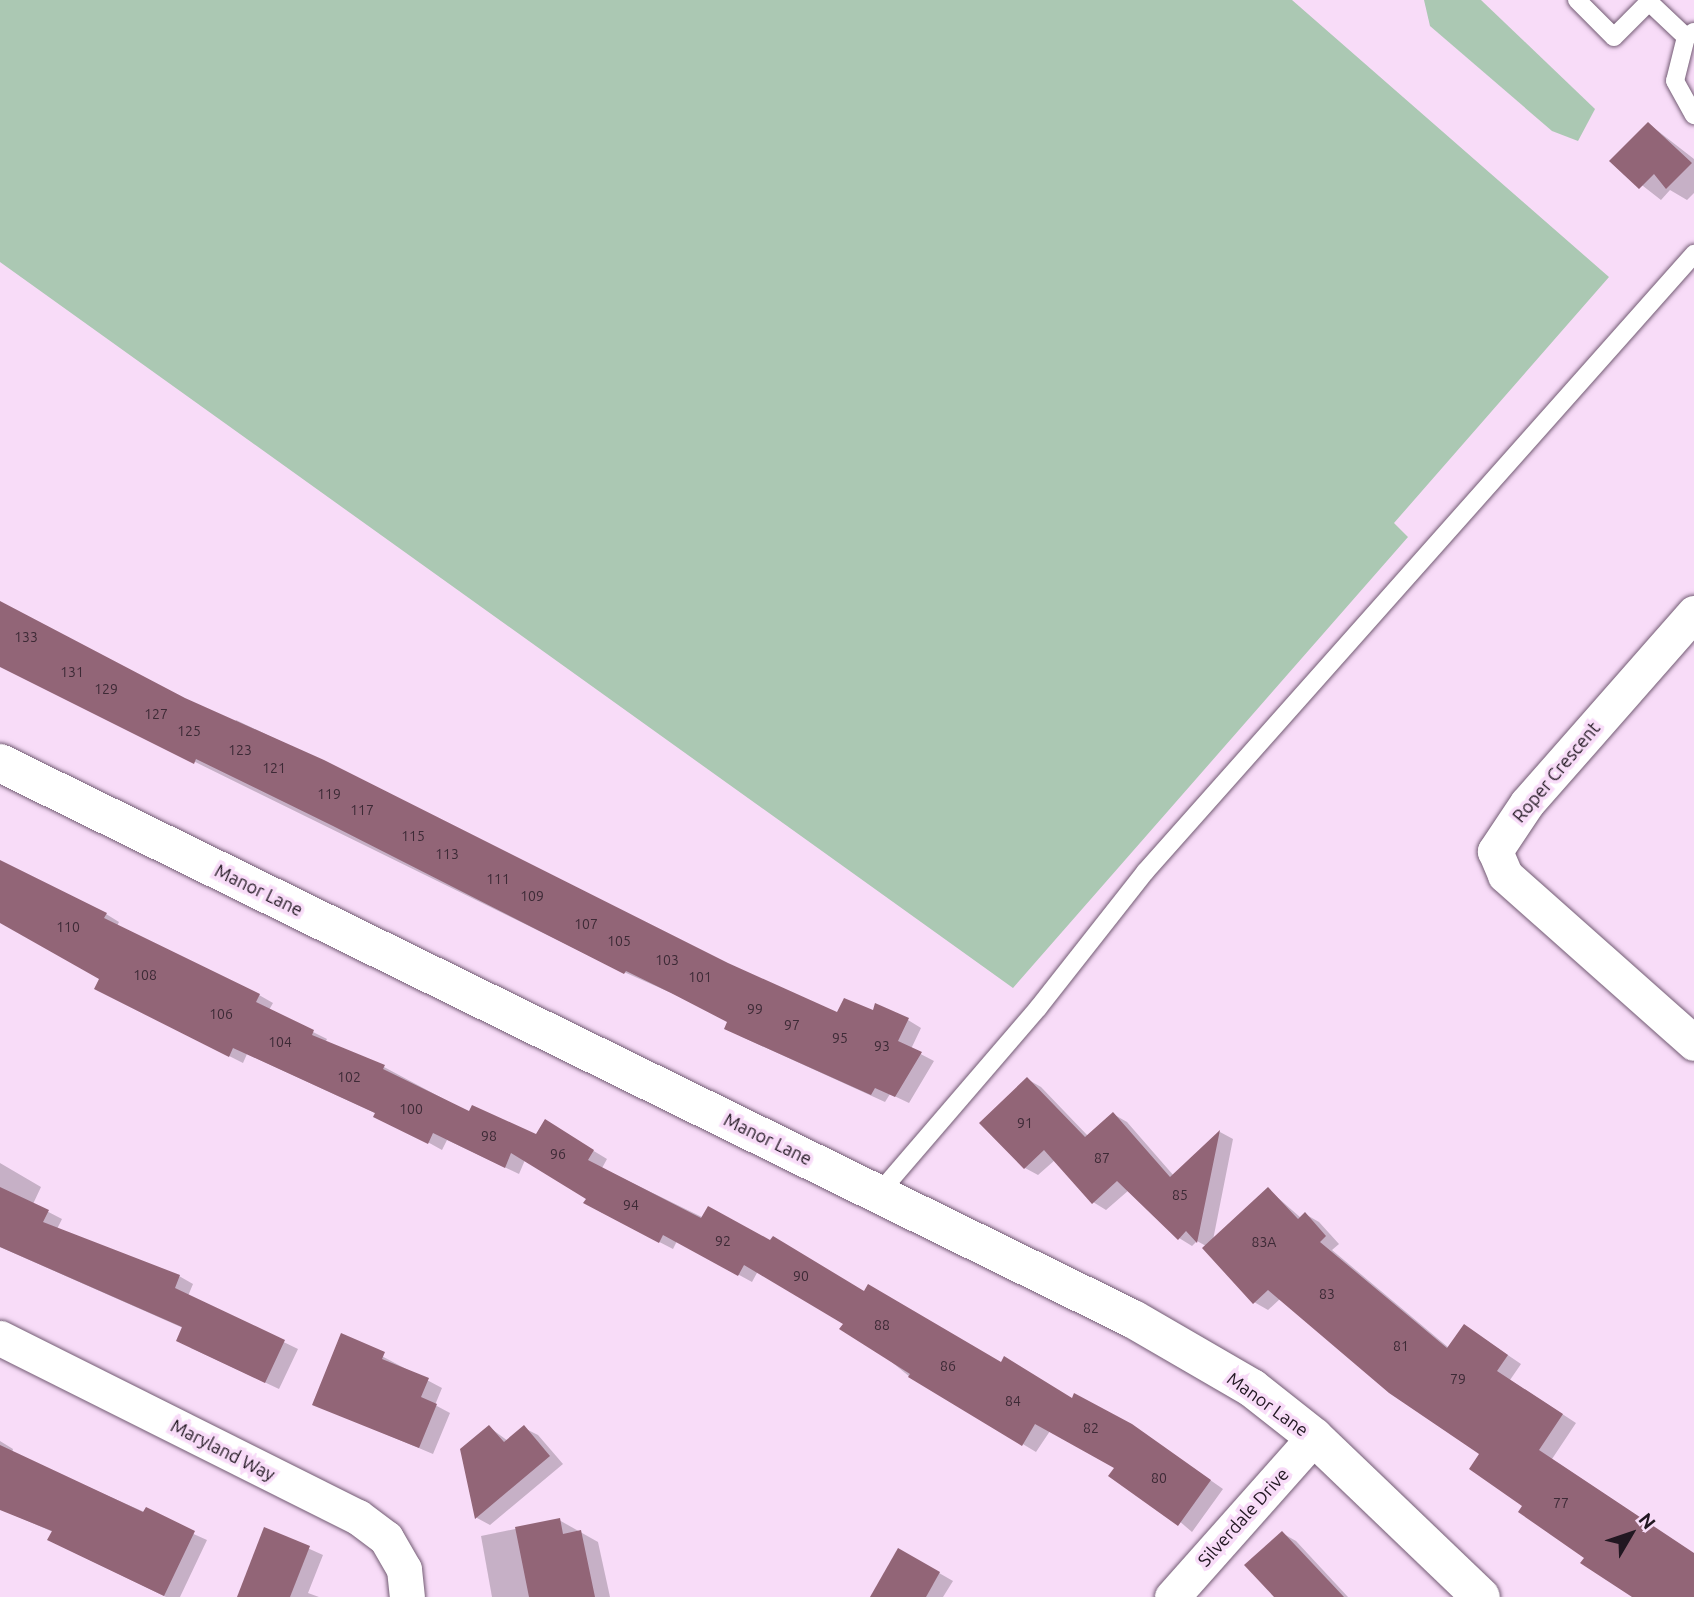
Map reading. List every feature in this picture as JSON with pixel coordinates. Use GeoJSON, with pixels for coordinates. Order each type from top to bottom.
{"type":"FeatureCollection","features":[{"type":"Feature","properties":{"kind":"street","name":"Roper Crescent"},"geometry":{"type":"LineString","coordinates":[[1694,613],[1527,803],[1495,851],[1505,875],[1694,1042]]}},
{"type":"Feature","properties":{"kind":"street","name":"Manor Lane"},"geometry":{"type":"LineString","coordinates":[[0,763],[1133,1319],[1252,1388],[1314,1437],[1481,1597]]}},
{"type":"Feature","properties":{"kind":"street","name":"Maryland Way"},"geometry":{"type":"LineString","coordinates":[[0,1338],[358,1517],[386,1538],[404,1569],[407,1597]]}},
{"type":"Feature","properties":{"kind":"street","name":"Silverdale Drive"},"geometry":{"type":"LineString","coordinates":[[1171,1597],[1314,1437]]}},
{"type":"Feature","properties":{"kind":"lane"},"geometry":{"type":"LineString","coordinates":[[1577,0],[1614,37],[1650,1],[1690,35],[1675,81],[1694,115]]}},
{"type":"Feature","properties":{"kind":"lane"},"geometry":{"type":"LineString","coordinates":[[879,1193],[1038,1008],[1145,872],[1694,254]]}},
{"type":"Feature","properties":{"kind":"green space"},"geometry":{"type":"Polygon","coordinates":[[[0,0],[1292,0],[1609,277],[1394,523],[1408,537],[1013,988],[0,262],[0,0]]]}},
{"type":"Feature","properties":{"kind":"green space"},"geometry":{"type":"Polygon","coordinates":[[[1424,0],[1481,0],[1595,109],[1578,141],[1552,131],[1430,26],[1424,0]]]}},
{"type":"Feature","properties":{"kind":"building"},"geometry":{"type":"Polygon","coordinates":[[[1648,122],[1692,163],[1666,189],[1654,174],[1639,189],[1609,161],[1648,122]]]}},
{"type":"Feature","properties":{"kind":"building"},"geometry":{"type":"Polygon","coordinates":[[[0,601],[185,698],[324,760],[728,963],[837,1012],[844,998],[873,1010],[875,1003],[909,1018],[898,1041],[922,1052],[895,1097],[875,1088],[871,1095],[724,1029],[727,1022],[671,993],[626,971],[624,974],[333,826],[196,759],[194,764],[0,667],[0,601]]]}},
{"type":"Feature","properties":{"kind":"building"},"geometry":{"type":"Polygon","coordinates":[[[0,860],[107,913],[104,918],[260,994],[256,1002],[314,1030],[312,1035],[385,1065],[383,1069],[469,1111],[472,1105],[536,1134],[545,1119],[594,1150],[588,1160],[701,1218],[708,1206],[770,1240],[773,1236],[864,1291],[868,1284],[1001,1362],[1004,1356],[1072,1398],[1074,1393],[1132,1424],[1211,1480],[1178,1526],[1108,1476],[1114,1468],[1035,1424],[1022,1446],[908,1377],[910,1374],[839,1329],[843,1324],[744,1265],[738,1276],[663,1235],[659,1243],[583,1203],[586,1199],[511,1153],[505,1168],[433,1133],[428,1144],[373,1117],[375,1113],[233,1048],[229,1057],[94,989],[99,979],[0,923],[0,860]]]}},
{"type":"Feature","properties":{"kind":"building"},"geometry":{"type":"Polygon","coordinates":[[[1027,1077],[1085,1137],[1113,1112],[1170,1177],[1220,1130],[1197,1243],[1186,1231],[1178,1240],[1117,1181],[1092,1204],[1044,1150],[1024,1169],[979,1123],[1027,1077]]]}},
{"type":"Feature","properties":{"kind":"building"},"geometry":{"type":"Polygon","coordinates":[[[0,1187],[49,1210],[43,1222],[180,1275],[175,1288],[285,1340],[265,1383],[176,1341],[182,1327],[0,1247],[0,1187]]]}},
{"type":"Feature","properties":{"kind":"building"},"geometry":{"type":"Polygon","coordinates":[[[1268,1187],[1298,1219],[1305,1212],[1326,1236],[1320,1242],[1447,1348],[1464,1324],[1508,1355],[1497,1371],[1563,1414],[1539,1450],[1694,1553],[1694,1597],[1632,1597],[1580,1563],[1584,1558],[1518,1512],[1522,1506],[1469,1469],[1479,1454],[1389,1393],[1268,1290],[1253,1304],[1202,1248],[1268,1187]]]}},
{"type":"Feature","properties":{"kind":"building"},"geometry":{"type":"Polygon","coordinates":[[[341,1333],[385,1352],[382,1359],[429,1378],[421,1397],[437,1404],[419,1448],[312,1405],[341,1333]]]}},
{"type":"Feature","properties":{"kind":"building"},"geometry":{"type":"Polygon","coordinates":[[[489,1425],[504,1442],[524,1425],[550,1456],[475,1519],[460,1449],[489,1425]]]}},
{"type":"Feature","properties":{"kind":"building"},"geometry":{"type":"Polygon","coordinates":[[[0,1445],[143,1512],[146,1507],[195,1531],[164,1596],[47,1540],[52,1531],[0,1510],[0,1445]]]}},
{"type":"Feature","properties":{"kind":"building"},"geometry":{"type":"Polygon","coordinates":[[[560,1518],[563,1534],[581,1530],[595,1597],[529,1597],[515,1527],[560,1518]]]}},
{"type":"Feature","properties":{"kind":"building"},"geometry":{"type":"Polygon","coordinates":[[[264,1527],[310,1546],[290,1597],[237,1597],[264,1527]]]}},
{"type":"Feature","properties":{"kind":"building"},"geometry":{"type":"Polygon","coordinates":[[[1282,1531],[1344,1597],[1274,1597],[1244,1565],[1282,1531]]]}},
{"type":"Feature","properties":{"kind":"building"},"geometry":{"type":"Polygon","coordinates":[[[898,1548],[940,1572],[926,1597],[870,1597],[898,1548]]]}}]}
